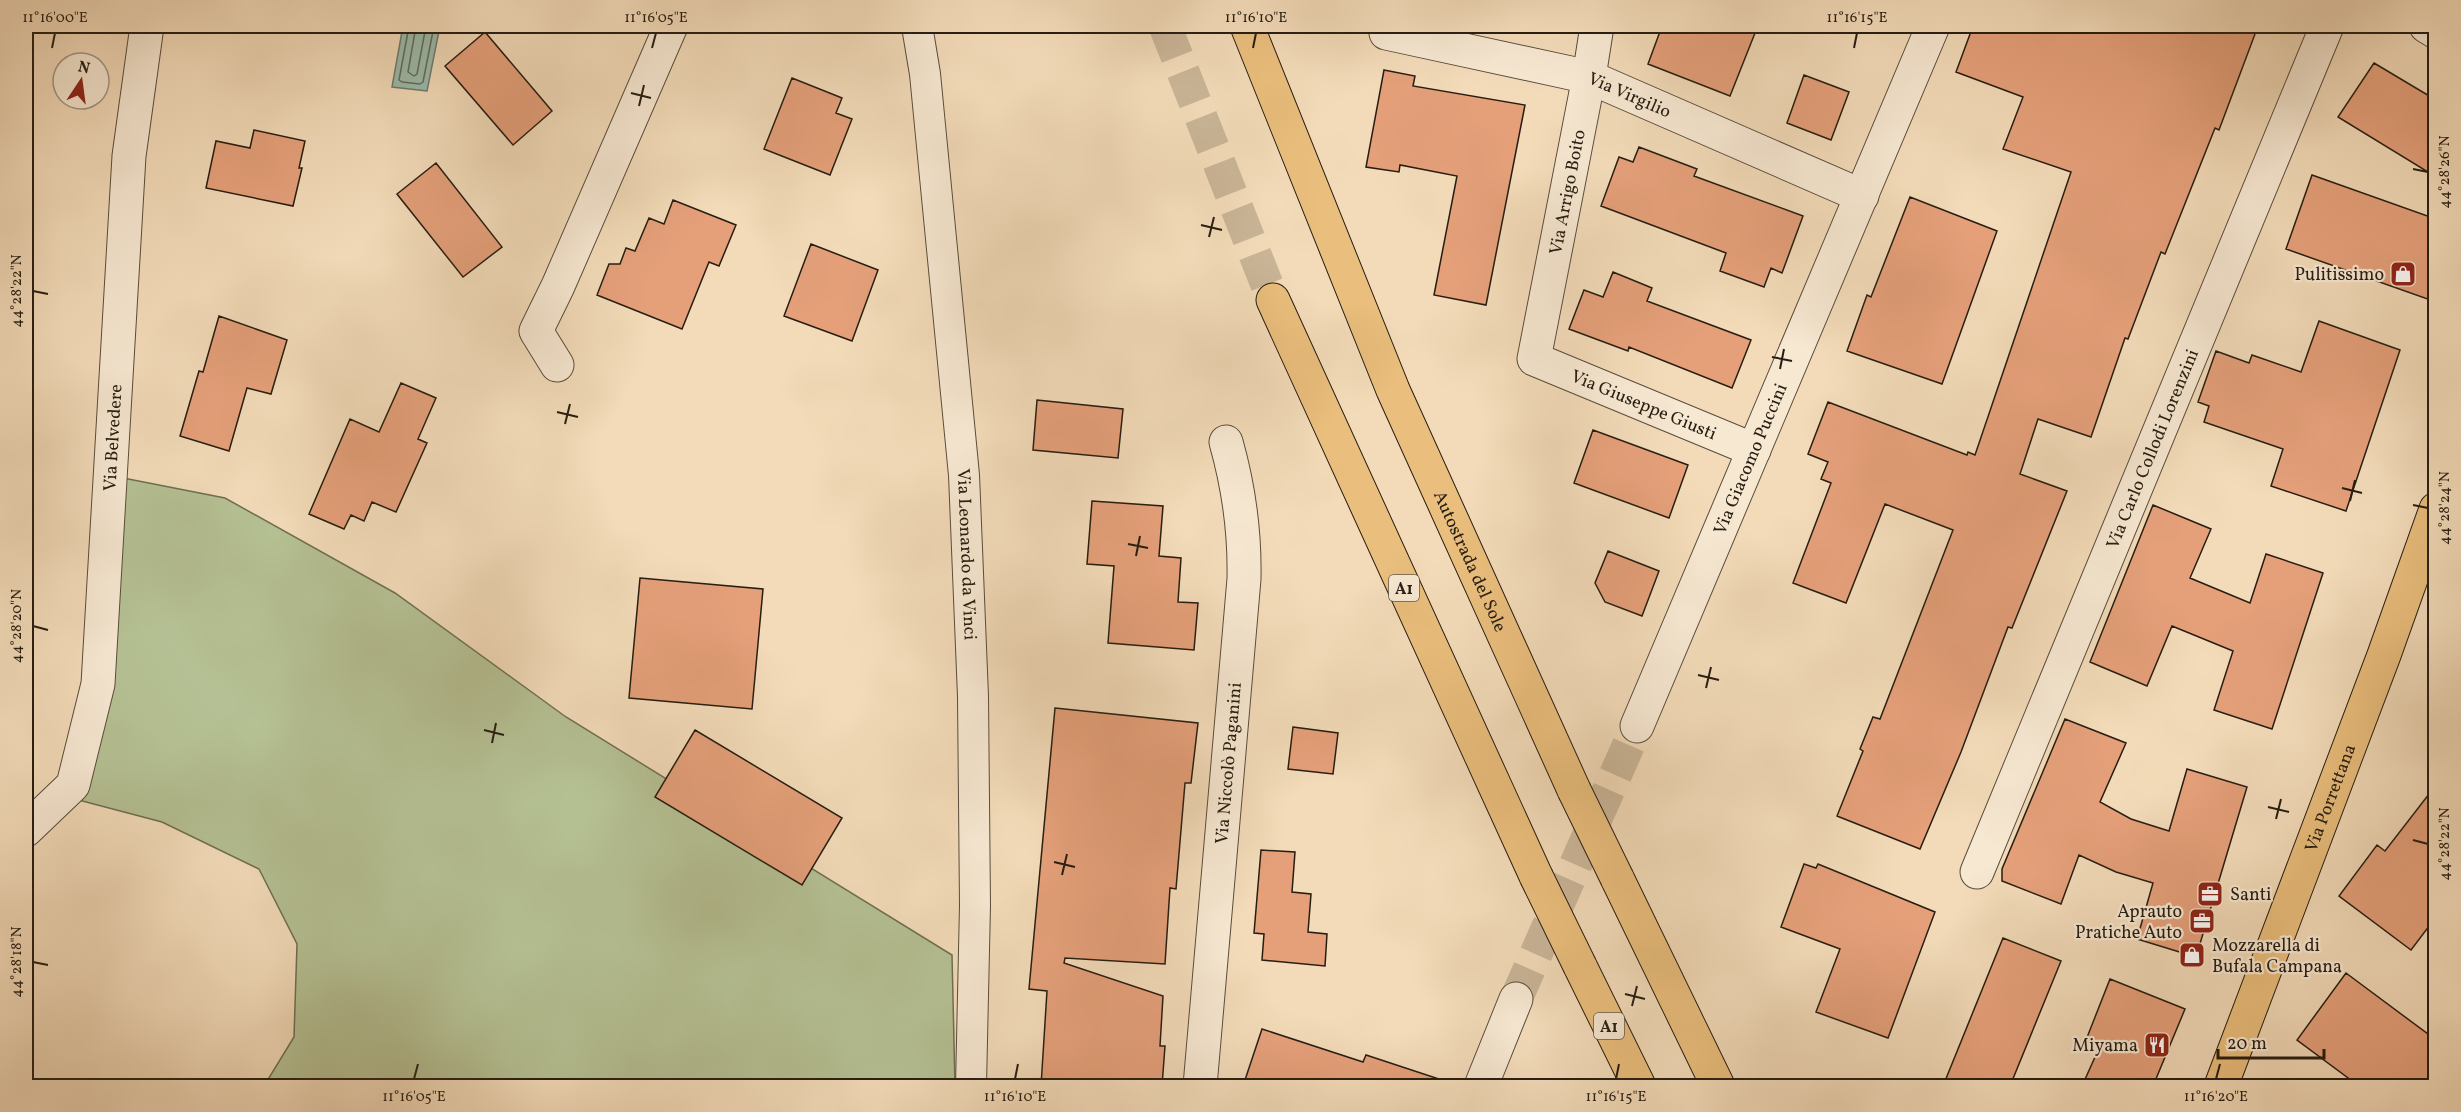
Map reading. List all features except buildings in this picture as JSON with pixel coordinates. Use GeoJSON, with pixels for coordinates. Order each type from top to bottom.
{"type":"FeatureCollection","features":[{"type":"Feature","properties":{"kind":"main road","name":"Autostrada del Sole"},"geometry":{"type":"LineString","coordinates":[[1247,26],[1393,390],[1574,790],[1718,1086]]}},
{"type":"Feature","properties":{"kind":"main road","name":"A1"},"geometry":{"type":"LineString","coordinates":[[1273,300],[1536,876],[1639,1086]]}},
{"type":"Feature","properties":{"kind":"main road","name":"Via Porrettana"},"geometry":{"type":"LineString","coordinates":[[2221,1086],[2384,655],[2436,509]]}},
{"type":"Feature","properties":{"kind":"street","name":"Via Belvedere"},"geometry":{"type":"LineString","coordinates":[[26,830],[73,785],[98,684],[129,156],[147,26]]}},
{"type":"Feature","properties":{"kind":"street"},"geometry":{"type":"LineString","coordinates":[[557,365],[536,331],[671,26]]}},
{"type":"Feature","properties":{"kind":"street","name":"Via Leonardo da Vinci"},"geometry":{"type":"LineString","coordinates":[[917,26],[925,74],[964,475],[973,696],[975,905],[971,1086]]}},
{"type":"Feature","properties":{"kind":"street","name":"Via Arrigo Boito"},"geometry":{"type":"LineString","coordinates":[[1534,359],[1597,26]]}},
{"type":"Feature","properties":{"kind":"street","name":"Via Giacomo Puccini"},"geometry":{"type":"LineString","coordinates":[[1637,726],[1933,26]]}},
{"type":"Feature","properties":{"kind":"street","name":"Via Carlo Collodi Lorenzini"},"geometry":{"type":"LineString","coordinates":[[1977,872],[2327,26]]}},
{"type":"Feature","properties":{"kind":"street"},"geometry":{"type":"LineString","coordinates":[[2426,26],[2436,32]]}},
{"type":"Feature","properties":{"kind":"street","name":"Via Virgilio"},"geometry":{"type":"LineString","coordinates":[[1386,33],[1589,77],[1862,196]]}},
{"type":"Feature","properties":{"kind":"street","name":"Via Giuseppe Giusti"},"geometry":{"type":"LineString","coordinates":[[1534,359],[1754,450]]}},
{"type":"Feature","properties":{"kind":"street","name":"Via Niccolò Paganini"},"geometry":{"type":"LineString","coordinates":[[1200,1086],[1244,579],[1245,548],[1242,510],[1226,442]]}},
{"type":"Feature","properties":{"kind":"street"},"geometry":{"type":"LineString","coordinates":[[1481,1086],[1516,999]]}},
{"type":"Feature","properties":{"kind":"green space"},"geometry":{"type":"Polygon","coordinates":[[[108,475],[225,498],[395,593],[566,717],[952,955],[955,1086],[264,1086],[294,1037],[297,944],[259,869],[162,822],[67,797],[108,475]]]}},
{"type":"Feature","properties":{"kind":"water"},"geometry":{"type":"Polygon","coordinates":[[[403,26],[440,26],[427,91],[392,87],[403,26]]]}},
{"type":"Feature","properties":{"kind":"tunnel"},"geometry":{"type":"LineString","coordinates":[[1165,26],[1273,300]]}},
{"type":"Feature","properties":{"kind":"tunnel"},"geometry":{"type":"LineString","coordinates":[[1516,999],[1637,726]]}},
{"type":"Feature","properties":{"kind":"place","name":"Pulitissimo"},"geometry":{"type":"Point","coordinates":[2403,274]}},
{"type":"Feature","properties":{"kind":"place","name":"Santi"},"geometry":{"type":"Point","coordinates":[2210,894]}},
{"type":"Feature","properties":{"kind":"place","name":"Aprauto Pratiche Auto"},"geometry":{"type":"Point","coordinates":[2202,921]}},
{"type":"Feature","properties":{"kind":"place","name":"Mozzarella di Bufala Campana"},"geometry":{"type":"Point","coordinates":[2192,955]}},
{"type":"Feature","properties":{"kind":"place","name":"Miyama"},"geometry":{"type":"Point","coordinates":[2157,1045]}}]}
